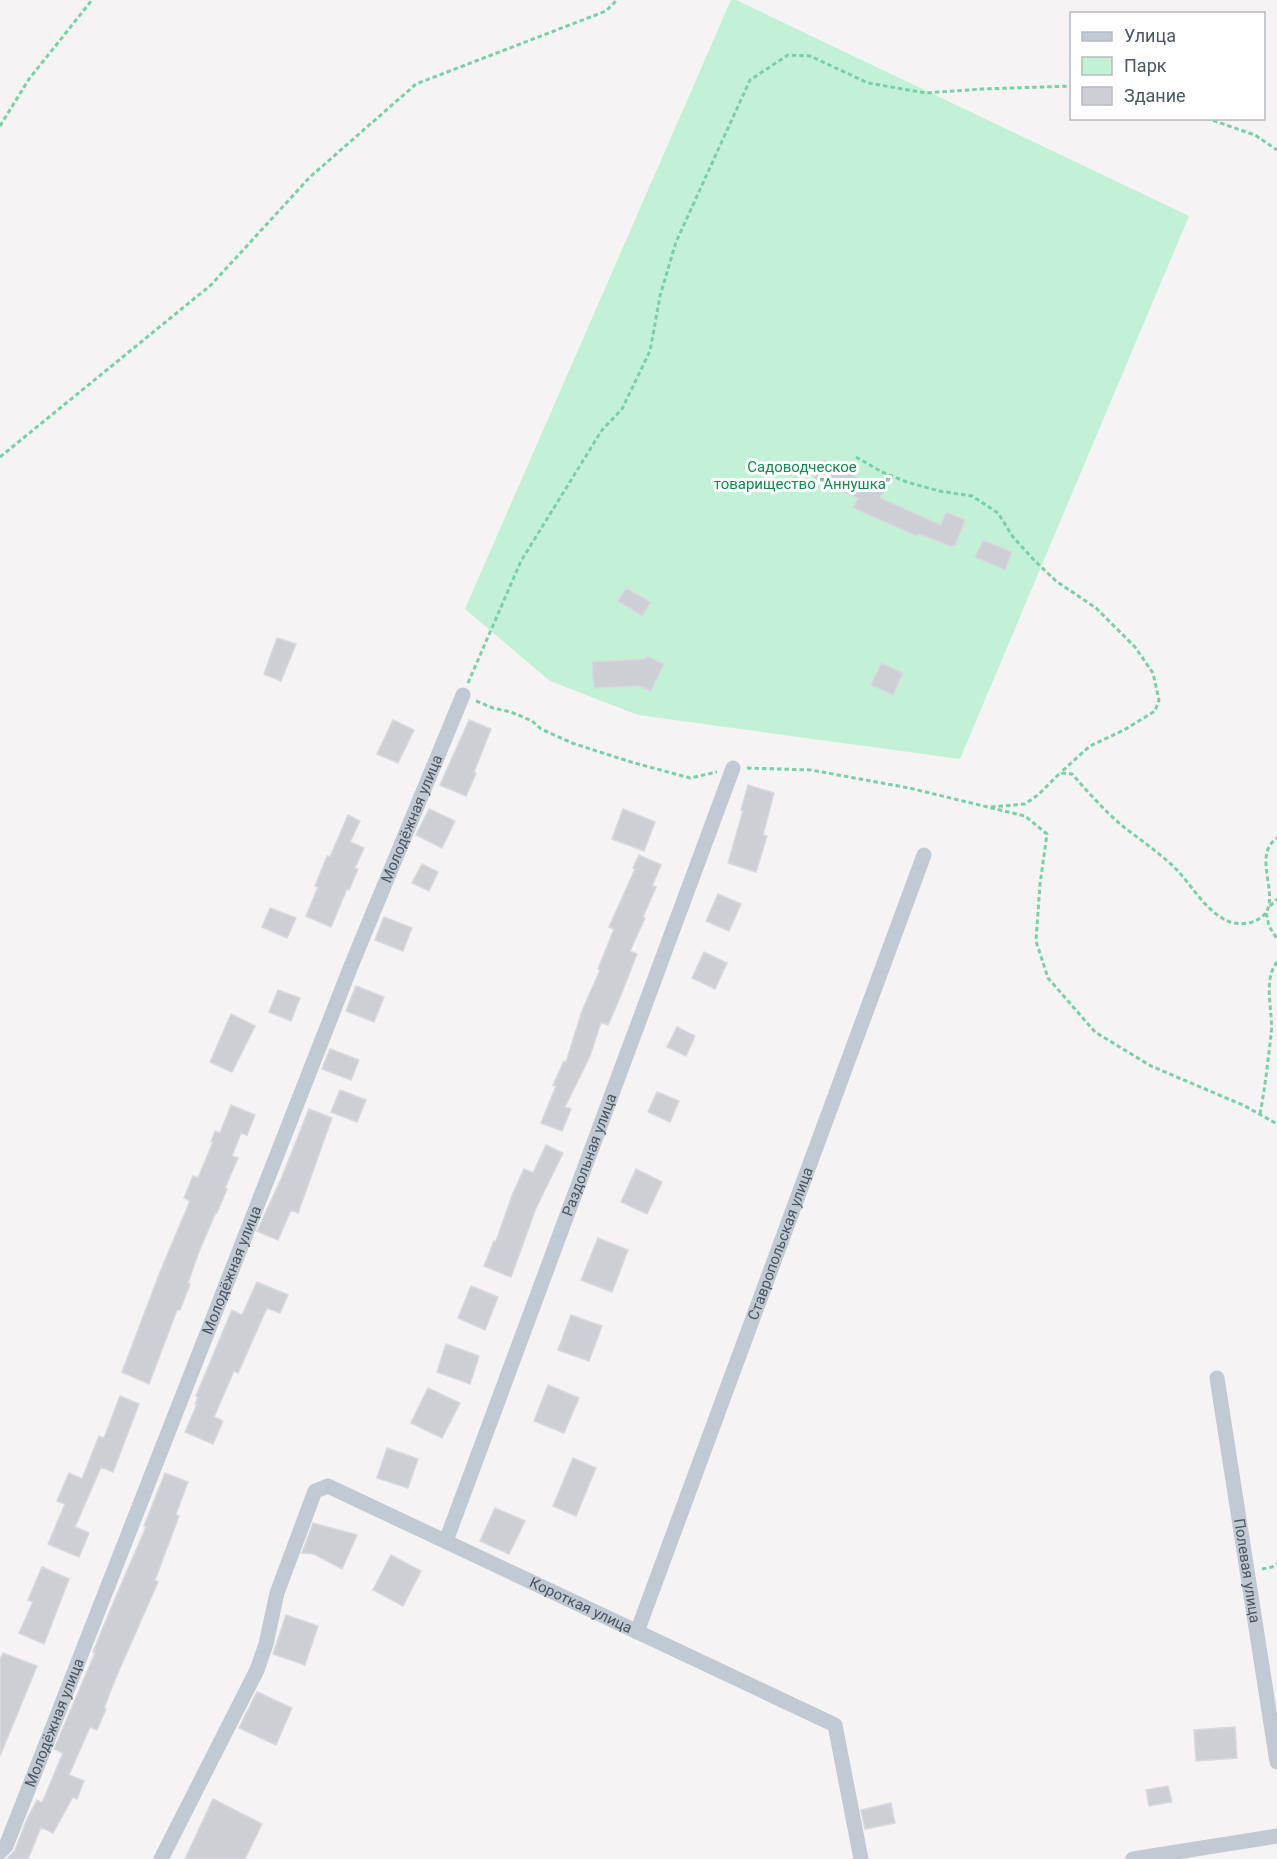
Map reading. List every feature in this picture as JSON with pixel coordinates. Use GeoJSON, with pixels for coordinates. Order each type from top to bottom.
{"type":"FeatureCollection","features":[{"type":"Feature","properties":{"kind":"street","name":"Молодёжная улица"},"geometry":{"type":"LineString","coordinates":[[3,1849],[342,988],[463,695]]}},
{"type":"Feature","properties":{"kind":"street","name":"Раздольная улица"},"geometry":{"type":"LineString","coordinates":[[446,1542],[733,768]]}},
{"type":"Feature","properties":{"kind":"street","name":"Ставропольская улица"},"geometry":{"type":"LineString","coordinates":[[637,1632],[924,855]]}},
{"type":"Feature","properties":{"kind":"street","name":"Полевая улица"},"geometry":{"type":"LineString","coordinates":[[1217,1378],[1277,1762]]}},
{"type":"Feature","properties":{"kind":"street","name":"Короткая улица"},"geometry":{"type":"LineString","coordinates":[[161,1859],[257,1670],[266,1644],[277,1593],[315,1491],[328,1486],[835,1725],[861,1859]]}},
{"type":"Feature","properties":{"kind":"street"},"geometry":{"type":"LineString","coordinates":[[1132,1859],[1277,1836]]}},
{"type":"Feature","properties":{"kind":"path"},"geometry":{"type":"LineString","coordinates":[[0,126],[29,79],[92,0]]}},
{"type":"Feature","properties":{"kind":"path"},"geometry":{"type":"LineString","coordinates":[[0,456],[211,285],[310,177],[416,84],[606,11],[617,0]]}},
{"type":"Feature","properties":{"kind":"path"},"geometry":{"type":"LineString","coordinates":[[1070,86],[926,93],[868,83],[810,56],[788,55],[750,81],[676,242],[660,296],[650,351],[622,409],[602,430],[521,561],[463,695],[532,721],[541,729],[572,743],[690,778],[733,768],[811,770],[909,788],[1025,816],[1047,834],[1040,884],[1036,941],[1048,978],[1095,1032],[1151,1066],[1245,1106],[1277,1124]]}},
{"type":"Feature","properties":{"kind":"path"},"geometry":{"type":"LineString","coordinates":[[1212,120],[1255,135],[1277,150]]}},
{"type":"Feature","properties":{"kind":"path"},"geometry":{"type":"LineString","coordinates":[[856,457],[907,482],[939,491],[972,496],[998,513],[1013,537],[1034,560],[1056,581],[1096,608],[1135,647],[1153,673],[1159,700],[1155,711],[1090,746],[1038,795],[1025,804],[988,807]]}},
{"type":"Feature","properties":{"kind":"path"},"geometry":{"type":"LineString","coordinates":[[1060,773],[1072,774],[1120,823],[1178,871],[1194,892],[1230,922],[1254,923],[1266,914],[1277,899]]}},
{"type":"Feature","properties":{"kind":"path"},"geometry":{"type":"LineString","coordinates":[[1270,906],[1271,891],[1267,858],[1269,845],[1277,838]]}},
{"type":"Feature","properties":{"kind":"path"},"geometry":{"type":"LineString","coordinates":[[1266,914],[1269,926],[1277,939]]}},
{"type":"Feature","properties":{"kind":"path"},"geometry":{"type":"LineString","coordinates":[[1260,1114],[1272,1033],[1270,978],[1277,962]]}},
{"type":"Feature","properties":{"kind":"green space","name":"Садоводческое товарищество \"Аннушка\""},"geometry":{"type":"Polygon","coordinates":[[[731,0],[736,0],[1189,216],[960,759],[638,715],[550,681],[465,609],[731,0]]]}},
{"type":"Feature","properties":{"kind":"building"},"geometry":{"type":"Polygon","coordinates":[[[822,460],[884,490],[880,498],[941,525],[946,512],[965,520],[955,546],[919,534],[917,536],[853,508],[858,498],[814,479],[822,460]]]}},
{"type":"Feature","properties":{"kind":"building"},"geometry":{"type":"Polygon","coordinates":[[[983,540],[1012,552],[1005,570],[975,557],[983,540]]]}},
{"type":"Feature","properties":{"kind":"building"},"geometry":{"type":"Polygon","coordinates":[[[626,588],[651,602],[642,616],[618,601],[626,588]]]}},
{"type":"Feature","properties":{"kind":"building"},"geometry":{"type":"Polygon","coordinates":[[[277,638],[296,644],[281,681],[264,674],[277,638]]]}},
{"type":"Feature","properties":{"kind":"building"},"geometry":{"type":"Polygon","coordinates":[[[647,656],[664,664],[651,691],[639,686],[594,688],[592,662],[645,659],[647,656]]]}},
{"type":"Feature","properties":{"kind":"building"},"geometry":{"type":"Polygon","coordinates":[[[881,663],[903,673],[893,695],[871,685],[881,663]]]}},
{"type":"Feature","properties":{"kind":"building"},"geometry":{"type":"Polygon","coordinates":[[[393,720],[414,730],[398,763],[377,754],[393,720]]]}},
{"type":"Feature","properties":{"kind":"building"},"geometry":{"type":"Polygon","coordinates":[[[469,720],[491,729],[466,796],[440,785],[469,720]]]}},
{"type":"Feature","properties":{"kind":"building"},"geometry":{"type":"Polygon","coordinates":[[[748,785],[774,793],[763,835],[767,836],[756,872],[728,863],[748,785]]]}},
{"type":"Feature","properties":{"kind":"building"},"geometry":{"type":"Polygon","coordinates":[[[429,809],[455,821],[442,848],[416,835],[429,809]]]}},
{"type":"Feature","properties":{"kind":"building"},"geometry":{"type":"Polygon","coordinates":[[[623,809],[655,822],[644,851],[612,839],[623,809]]]}},
{"type":"Feature","properties":{"kind":"building"},"geometry":{"type":"Polygon","coordinates":[[[348,815],[360,821],[350,842],[364,848],[355,868],[358,869],[331,927],[306,916],[327,856],[330,857],[348,815]]]}},
{"type":"Feature","properties":{"kind":"building"},"geometry":{"type":"Polygon","coordinates":[[[639,855],[661,865],[652,886],[656,887],[630,951],[637,954],[608,1025],[601,1022],[590,1056],[565,1107],[571,1109],[562,1131],[541,1123],[556,1086],[553,1085],[564,1061],[566,1062],[582,1011],[600,970],[598,969],[614,929],[609,927],[639,855]]]}},
{"type":"Feature","properties":{"kind":"building"},"geometry":{"type":"Polygon","coordinates":[[[422,864],[438,872],[429,891],[412,883],[422,864]]]}},
{"type":"Feature","properties":{"kind":"building"},"geometry":{"type":"Polygon","coordinates":[[[718,894],[741,904],[729,931],[706,921],[718,894]]]}},
{"type":"Feature","properties":{"kind":"building"},"geometry":{"type":"Polygon","coordinates":[[[270,908],[296,918],[287,938],[262,927],[270,908]]]}},
{"type":"Feature","properties":{"kind":"building"},"geometry":{"type":"Polygon","coordinates":[[[384,917],[412,928],[403,951],[375,940],[384,917]]]}},
{"type":"Feature","properties":{"kind":"building"},"geometry":{"type":"Polygon","coordinates":[[[704,952],[727,963],[715,989],[692,978],[704,952]]]}},
{"type":"Feature","properties":{"kind":"building"},"geometry":{"type":"Polygon","coordinates":[[[356,986],[384,997],[374,1022],[346,1011],[356,986]]]}},
{"type":"Feature","properties":{"kind":"building"},"geometry":{"type":"Polygon","coordinates":[[[278,990],[300,998],[291,1021],[269,1012],[278,990]]]}},
{"type":"Feature","properties":{"kind":"building"},"geometry":{"type":"Polygon","coordinates":[[[231,1014],[255,1026],[232,1072],[210,1062],[231,1014]]]}},
{"type":"Feature","properties":{"kind":"building"},"geometry":{"type":"Polygon","coordinates":[[[677,1027],[695,1036],[686,1056],[667,1047],[677,1027]]]}},
{"type":"Feature","properties":{"kind":"building"},"geometry":{"type":"Polygon","coordinates":[[[330,1049],[359,1060],[351,1080],[322,1069],[330,1049]]]}},
{"type":"Feature","properties":{"kind":"building"},"geometry":{"type":"Polygon","coordinates":[[[340,1090],[366,1100],[357,1122],[331,1112],[340,1090]]]}},
{"type":"Feature","properties":{"kind":"building"},"geometry":{"type":"Polygon","coordinates":[[[657,1092],[679,1101],[670,1122],[648,1112],[657,1092]]]}},
{"type":"Feature","properties":{"kind":"building"},"geometry":{"type":"Polygon","coordinates":[[[231,1105],[255,1115],[247,1135],[241,1133],[232,1156],[238,1158],[225,1188],[227,1189],[200,1249],[188,1283],[190,1284],[180,1310],[177,1310],[149,1384],[122,1372],[190,1201],[184,1198],[193,1176],[198,1178],[213,1142],[211,1142],[215,1131],[220,1133],[231,1105]]]}},
{"type":"Feature","properties":{"kind":"building"},"geometry":{"type":"Polygon","coordinates":[[[309,1109],[332,1118],[298,1213],[291,1210],[278,1240],[257,1231],[309,1109]]]}},
{"type":"Feature","properties":{"kind":"building"},"geometry":{"type":"Polygon","coordinates":[[[546,1145],[563,1153],[536,1208],[511,1277],[484,1266],[524,1169],[533,1173],[546,1145]]]}},
{"type":"Feature","properties":{"kind":"building"},"geometry":{"type":"Polygon","coordinates":[[[636,1169],[662,1182],[647,1214],[621,1202],[636,1169]]]}},
{"type":"Feature","properties":{"kind":"building"},"geometry":{"type":"Polygon","coordinates":[[[598,1238],[628,1250],[612,1292],[581,1280],[598,1238]]]}},
{"type":"Feature","properties":{"kind":"building"},"geometry":{"type":"Polygon","coordinates":[[[257,1282],[288,1295],[280,1313],[267,1308],[238,1373],[234,1371],[214,1417],[223,1421],[213,1444],[185,1432],[197,1404],[195,1404],[198,1397],[196,1396],[232,1310],[242,1315],[257,1282]]]}},
{"type":"Feature","properties":{"kind":"building"},"geometry":{"type":"Polygon","coordinates":[[[471,1286],[498,1297],[485,1330],[458,1318],[471,1286]]]}},
{"type":"Feature","properties":{"kind":"building"},"geometry":{"type":"Polygon","coordinates":[[[571,1315],[602,1326],[589,1361],[558,1350],[571,1315]]]}},
{"type":"Feature","properties":{"kind":"building"},"geometry":{"type":"Polygon","coordinates":[[[446,1344],[479,1356],[470,1384],[437,1372],[446,1344]]]}},
{"type":"Feature","properties":{"kind":"building"},"geometry":{"type":"Polygon","coordinates":[[[548,1385],[579,1398],[564,1433],[534,1421],[548,1385]]]}},
{"type":"Feature","properties":{"kind":"building"},"geometry":{"type":"Polygon","coordinates":[[[428,1388],[460,1403],[442,1438],[411,1423],[428,1388]]]}},
{"type":"Feature","properties":{"kind":"building"},"geometry":{"type":"Polygon","coordinates":[[[120,1396],[139,1404],[113,1472],[101,1467],[75,1527],[89,1533],[79,1557],[48,1544],[65,1504],[57,1501],[69,1473],[82,1479],[99,1436],[104,1438],[120,1396]]]}},
{"type":"Feature","properties":{"kind":"building"},"geometry":{"type":"Polygon","coordinates":[[[387,1448],[418,1459],[408,1488],[377,1478],[387,1448]]]}},
{"type":"Feature","properties":{"kind":"building"},"geometry":{"type":"Polygon","coordinates":[[[573,1458],[596,1468],[576,1516],[553,1506],[573,1458]]]}},
{"type":"Feature","properties":{"kind":"building"},"geometry":{"type":"Polygon","coordinates":[[[165,1473],[188,1482],[176,1514],[179,1516],[155,1580],[158,1582],[117,1675],[104,1708],[106,1709],[97,1730],[90,1727],[69,1775],[84,1781],[77,1799],[73,1797],[53,1833],[41,1827],[28,1859],[7,1859],[15,1850],[37,1800],[42,1803],[63,1753],[54,1749],[146,1527],[144,1526],[165,1473]]]}},
{"type":"Feature","properties":{"kind":"building"},"geometry":{"type":"Polygon","coordinates":[[[495,1508],[525,1521],[509,1554],[480,1541],[495,1508]]]}},
{"type":"Feature","properties":{"kind":"building"},"geometry":{"type":"Polygon","coordinates":[[[313,1523],[357,1535],[342,1569],[314,1554],[302,1553],[313,1523]]]}},
{"type":"Feature","properties":{"kind":"building"},"geometry":{"type":"Polygon","coordinates":[[[391,1555],[421,1571],[403,1606],[373,1590],[391,1555]]]}},
{"type":"Feature","properties":{"kind":"building"},"geometry":{"type":"Polygon","coordinates":[[[42,1567],[69,1579],[44,1644],[19,1633],[33,1602],[28,1600],[42,1567]]]}},
{"type":"Feature","properties":{"kind":"building"},"geometry":{"type":"Polygon","coordinates":[[[286,1615],[318,1626],[305,1665],[273,1654],[286,1615]]]}},
{"type":"Feature","properties":{"kind":"building"},"geometry":{"type":"Polygon","coordinates":[[[3,1653],[37,1666],[0,1756],[0,1659],[3,1653]]]}},
{"type":"Feature","properties":{"kind":"building"},"geometry":{"type":"Polygon","coordinates":[[[257,1692],[292,1708],[276,1745],[239,1728],[257,1692]]]}},
{"type":"Feature","properties":{"kind":"building"},"geometry":{"type":"Polygon","coordinates":[[[1235,1727],[1237,1758],[1196,1761],[1194,1730],[1235,1727]]]}},
{"type":"Feature","properties":{"kind":"building"},"geometry":{"type":"Polygon","coordinates":[[[1168,1786],[1172,1802],[1149,1806],[1146,1790],[1168,1786]]]}},
{"type":"Feature","properties":{"kind":"building"},"geometry":{"type":"Polygon","coordinates":[[[213,1799],[262,1824],[245,1859],[185,1859],[213,1799]]]}},
{"type":"Feature","properties":{"kind":"building"},"geometry":{"type":"Polygon","coordinates":[[[891,1803],[895,1823],[865,1829],[861,1810],[891,1803]]]}}]}
